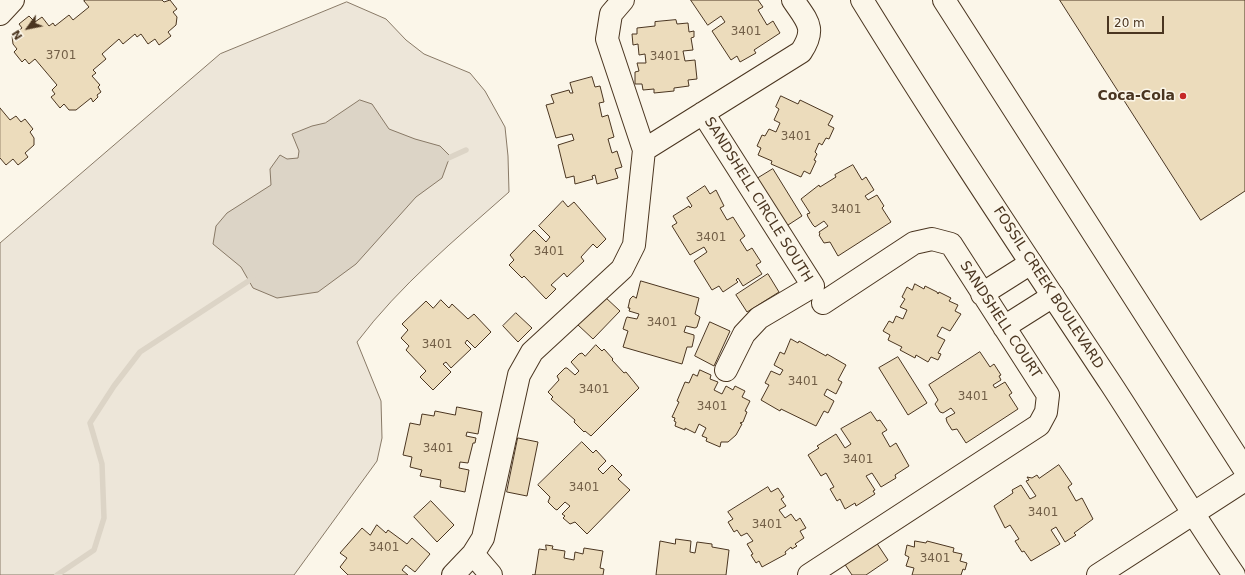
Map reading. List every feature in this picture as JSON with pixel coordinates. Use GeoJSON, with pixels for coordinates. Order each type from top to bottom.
{"type":"FeatureCollection","features":[{"type":"Feature","properties":{"kind":"main road"},"geometry":{"type":"LineString","coordinates":[[0,14],[13,0]]}},
{"type":"Feature","properties":{"kind":"main road"},"geometry":{"type":"LineString","coordinates":[[453,575],[473,554],[483,538],[519,375],[532,352],[622,269],[634,245],[644,150],[607,39],[611,14],[623,0]]}},
{"type":"Feature","properties":{"kind":"main road"},"geometry":{"type":"LineString","coordinates":[[644,150],[801,52],[810,39],[809,24],[794,0]]}},
{"type":"Feature","properties":{"kind":"main road","name":"FOSSIL CREEK BOULEVARD"},"geometry":{"type":"LineString","coordinates":[[862,0],[916,88],[1118,395],[1192,513],[1234,575]]}},
{"type":"Feature","properties":{"kind":"main road"},"geometry":{"type":"LineString","coordinates":[[944,0],[1245,470]]}},
{"type":"Feature","properties":{"kind":"main road","name":"SANDSHELL CIRCLE SOUTH"},"geometry":{"type":"LineString","coordinates":[[703,113],[818,295]]}},
{"type":"Feature","properties":{"kind":"main road","name":"SANDSHELL COURT"},"geometry":{"type":"LineString","coordinates":[[726,370],[744,334],[759,318],[818,295],[914,243],[932,239],[951,244],[1048,395],[1046,412],[1038,425],[809,575]]}},
{"type":"Feature","properties":{"kind":"main road"},"geometry":{"type":"LineString","coordinates":[[977,285],[1031,263]]}},
{"type":"Feature","properties":{"kind":"main road"},"geometry":{"type":"LineString","coordinates":[[1004,327],[1053,296]]}},
{"type":"Feature","properties":{"kind":"main road"},"geometry":{"type":"LineString","coordinates":[[1098,575],[1245,480]]}},
{"type":"Feature","properties":{"kind":"main road"},"geometry":{"type":"LineString","coordinates":[[473,554],[491,575]]}},
{"type":"Feature","properties":{"kind":"shaded area"},"geometry":{"type":"Polygon","coordinates":[[[347,2],[386,19],[406,40],[424,54],[470,73],[485,91],[505,127],[508,156],[509,192],[429,263],[391,301],[357,342],[381,401],[382,438],[377,461],[294,575],[0,575],[0,243],[220,54],[347,2]]]}},
{"type":"Feature","properties":{"kind":"shaded area"},"geometry":{"type":"Polygon","coordinates":[[[360,100],[372,104],[389,129],[415,139],[440,146],[450,156],[442,178],[416,197],[356,264],[318,292],[277,298],[253,288],[241,267],[213,244],[216,226],[227,213],[271,185],[270,169],[280,155],[287,159],[298,158],[299,151],[292,134],[312,126],[325,123],[360,100]]]}},
{"type":"Feature","properties":{"kind":"building"},"geometry":{"type":"Polygon","coordinates":[[[162,0],[164,2],[170,0],[177,9],[173,12],[177,17],[176,25],[168,32],[171,36],[159,45],[155,39],[148,44],[141,34],[137,37],[135,34],[123,44],[119,39],[102,54],[106,59],[93,70],[96,73],[92,76],[100,85],[98,87],[101,92],[97,95],[98,97],[93,102],[91,98],[76,110],[69,110],[64,104],[60,108],[51,97],[55,94],[52,90],[57,85],[35,59],[29,64],[25,59],[22,62],[14,52],[17,49],[13,44],[12,36],[22,28],[19,24],[29,16],[35,22],[42,17],[49,26],[53,23],[55,26],[69,15],[73,20],[89,7],[84,1],[162,0]]]}},
{"type":"Feature","properties":{"kind":"building"},"geometry":{"type":"Polygon","coordinates":[[[691,0],[758,0],[763,7],[758,10],[767,25],[773,21],[780,33],[754,50],[756,53],[740,62],[737,56],[731,60],[712,31],[725,22],[721,16],[708,25],[691,0]]]}},
{"type":"Feature","properties":{"kind":"building","name":"Coca-Cola"},"geometry":{"type":"Polygon","coordinates":[[[1060,0],[1245,0],[1245,191],[1201,220],[1060,0]]]}},
{"type":"Feature","properties":{"kind":"building"},"geometry":{"type":"Polygon","coordinates":[[[676,20],[677,24],[688,23],[689,32],[694,31],[694,37],[691,38],[693,50],[683,51],[685,61],[695,60],[697,79],[688,80],[689,86],[674,88],[674,91],[654,93],[654,89],[643,90],[642,84],[635,84],[635,72],[639,71],[637,63],[646,63],[645,54],[639,55],[638,44],[633,45],[632,34],[637,34],[637,28],[655,26],[655,22],[676,20]]]}},
{"type":"Feature","properties":{"kind":"building"},"geometry":{"type":"Polygon","coordinates":[[[592,77],[595,87],[600,86],[604,102],[599,103],[602,117],[608,115],[614,137],[608,139],[612,153],[617,151],[622,167],[615,169],[618,178],[597,184],[595,175],[592,176],[593,179],[575,184],[574,176],[566,178],[558,145],[574,140],[572,134],[556,138],[546,105],[554,103],[551,95],[569,90],[570,93],[573,93],[570,83],[592,77]]]}},
{"type":"Feature","properties":{"kind":"building"},"geometry":{"type":"Polygon","coordinates":[[[781,96],[798,104],[800,100],[833,116],[828,125],[834,128],[829,139],[826,138],[822,145],[819,143],[815,152],[817,154],[814,160],[816,161],[810,174],[804,171],[801,177],[771,164],[772,161],[758,155],[761,148],[757,146],[762,135],[765,136],[769,129],[776,132],[780,123],[774,120],[779,109],[776,107],[781,96]]]}},
{"type":"Feature","properties":{"kind":"building"},"geometry":{"type":"Polygon","coordinates":[[[0,108],[10,120],[16,116],[21,122],[25,119],[33,129],[30,132],[34,138],[34,145],[25,153],[28,157],[18,165],[13,159],[6,165],[0,158],[0,108]]]}},
{"type":"Feature","properties":{"kind":"building"},"geometry":{"type":"Polygon","coordinates":[[[853,165],[862,180],[866,177],[874,190],[865,196],[868,200],[877,195],[884,206],[882,208],[891,222],[838,256],[830,242],[824,243],[819,235],[819,232],[828,226],[824,221],[815,227],[813,225],[807,214],[810,213],[801,199],[819,185],[820,187],[836,177],[835,175],[853,165]]]}},
{"type":"Feature","properties":{"kind":"building"},"geometry":{"type":"Polygon","coordinates":[[[773,169],[802,216],[785,227],[755,180],[773,169]]]}},
{"type":"Feature","properties":{"kind":"building"},"geometry":{"type":"Polygon","coordinates":[[[705,186],[710,194],[716,190],[724,206],[720,208],[727,220],[733,217],[745,236],[740,240],[747,251],[752,248],[761,262],[756,265],[762,274],[743,286],[738,278],[736,280],[738,282],[723,292],[719,286],[712,290],[694,261],[707,252],[704,247],[690,255],[672,226],[677,223],[673,216],[689,206],[690,208],[692,206],[687,198],[705,186]]]}},
{"type":"Feature","properties":{"kind":"building"},"geometry":{"type":"Polygon","coordinates":[[[563,201],[568,207],[574,202],[606,239],[597,248],[593,244],[581,257],[584,261],[567,277],[564,273],[551,285],[556,289],[546,299],[524,276],[522,278],[509,265],[514,260],[510,255],[534,230],[546,242],[550,237],[539,226],[563,201]]]}},
{"type":"Feature","properties":{"kind":"building"},"geometry":{"type":"Polygon","coordinates":[[[768,274],[779,292],[747,312],[736,295],[768,274]]]}},
{"type":"Feature","properties":{"kind":"building"},"geometry":{"type":"Polygon","coordinates":[[[641,281],[699,298],[695,314],[700,317],[697,327],[686,326],[684,332],[694,335],[694,338],[692,347],[687,347],[682,364],[623,347],[628,331],[623,329],[626,319],[627,317],[637,319],[639,314],[629,311],[630,308],[628,308],[630,299],[633,296],[636,298],[641,281]]]}},
{"type":"Feature","properties":{"kind":"building"},"geometry":{"type":"Polygon","coordinates":[[[915,284],[924,289],[925,286],[938,294],[939,292],[951,298],[949,301],[958,305],[955,311],[961,314],[950,331],[942,327],[937,336],[945,340],[938,353],[941,354],[938,360],[931,357],[928,362],[916,355],[915,358],[900,350],[902,347],[888,340],[890,335],[883,331],[889,321],[893,323],[896,316],[903,319],[907,310],[900,307],[905,299],[902,297],[907,287],[912,290],[915,284]]]}},
{"type":"Feature","properties":{"kind":"building"},"geometry":{"type":"Polygon","coordinates":[[[605,297],[620,311],[593,339],[578,325],[605,297]]]}},
{"type":"Feature","properties":{"kind":"building"},"geometry":{"type":"Polygon","coordinates":[[[441,300],[449,308],[452,304],[468,319],[474,314],[491,332],[475,348],[467,340],[465,343],[471,349],[451,368],[446,362],[443,364],[451,372],[433,390],[420,377],[426,371],[406,350],[409,346],[401,338],[408,330],[402,324],[426,301],[433,308],[441,300]]]}},
{"type":"Feature","properties":{"kind":"building"},"geometry":{"type":"Polygon","coordinates":[[[516,313],[532,328],[518,342],[503,326],[516,313]]]}},
{"type":"Feature","properties":{"kind":"building"},"geometry":{"type":"Polygon","coordinates":[[[710,322],[730,331],[714,366],[695,356],[710,322]]]}},
{"type":"Feature","properties":{"kind":"building"},"geometry":{"type":"Polygon","coordinates":[[[791,339],[798,343],[799,341],[826,356],[827,354],[846,365],[838,380],[842,382],[836,394],[827,389],[824,395],[834,401],[828,413],[824,411],[816,426],[781,409],[780,411],[761,400],[769,385],[765,383],[771,371],[780,375],[783,370],[774,365],[780,352],[784,354],[791,339]]]}},
{"type":"Feature","properties":{"kind":"building"},"geometry":{"type":"Polygon","coordinates":[[[596,345],[602,351],[604,349],[613,359],[612,360],[624,373],[626,372],[639,388],[591,436],[585,431],[584,432],[574,422],[575,420],[551,399],[553,397],[548,392],[559,380],[557,376],[565,368],[575,375],[579,371],[571,362],[579,354],[582,353],[585,356],[596,345]]]}},
{"type":"Feature","properties":{"kind":"building"},"geometry":{"type":"Polygon","coordinates":[[[980,352],[990,367],[994,364],[1001,375],[999,376],[1001,380],[993,385],[995,388],[1005,382],[1012,393],[1009,395],[1018,409],[966,443],[957,429],[952,430],[947,422],[946,418],[955,413],[951,408],[943,413],[940,412],[935,404],[938,400],[929,385],[980,352]]]}},
{"type":"Feature","properties":{"kind":"building"},"geometry":{"type":"Polygon","coordinates":[[[898,357],[927,403],[908,415],[879,368],[898,357]]]}},
{"type":"Feature","properties":{"kind":"building"},"geometry":{"type":"Polygon","coordinates":[[[700,370],[711,375],[710,379],[718,382],[714,390],[722,394],[726,386],[733,390],[735,386],[745,391],[742,397],[750,401],[745,411],[747,412],[743,422],[740,423],[742,424],[736,435],[728,442],[721,442],[720,447],[706,441],[707,438],[702,436],[706,428],[699,424],[695,433],[685,428],[685,430],[675,426],[675,418],[672,417],[679,402],[677,401],[685,382],[689,383],[693,374],[697,376],[700,370]]]}},
{"type":"Feature","properties":{"kind":"building"},"geometry":{"type":"Polygon","coordinates":[[[457,407],[482,412],[478,434],[467,432],[466,436],[476,438],[475,443],[473,443],[468,463],[460,462],[459,468],[469,470],[465,492],[440,487],[441,480],[420,476],[422,470],[410,467],[412,457],[403,455],[410,423],[420,425],[422,414],[434,416],[435,411],[455,415],[457,407]]]}},
{"type":"Feature","properties":{"kind":"building"},"geometry":{"type":"Polygon","coordinates":[[[871,412],[877,421],[880,420],[887,430],[882,433],[890,447],[896,443],[909,466],[895,475],[896,478],[881,487],[872,473],[866,476],[875,490],[873,491],[875,494],[856,506],[855,503],[845,509],[840,499],[837,501],[830,489],[834,487],[826,473],[821,476],[808,455],[819,448],[817,446],[836,434],[845,448],[851,444],[841,429],[871,412]]]}},
{"type":"Feature","properties":{"kind":"building"},"geometry":{"type":"Polygon","coordinates":[[[518,438],[538,442],[527,496],[507,492],[518,438]]]}},
{"type":"Feature","properties":{"kind":"building"},"geometry":{"type":"Polygon","coordinates":[[[582,442],[593,453],[596,450],[606,461],[598,469],[603,474],[612,465],[622,475],[618,479],[630,490],[587,534],[575,522],[570,524],[563,518],[565,516],[562,514],[570,506],[565,502],[557,510],[555,509],[548,502],[550,497],[538,485],[582,442]]]}},
{"type":"Feature","properties":{"kind":"building"},"geometry":{"type":"Polygon","coordinates":[[[1059,465],[1072,484],[1068,487],[1076,501],[1082,498],[1093,519],[1074,533],[1076,535],[1065,542],[1056,527],[1051,530],[1060,544],[1031,561],[1024,551],[1022,552],[1015,541],[1019,539],[1010,525],[1005,528],[994,506],[1013,493],[1012,490],[1021,485],[1030,499],[1036,496],[1026,481],[1029,480],[1027,477],[1032,478],[1037,475],[1039,478],[1059,465]]]}},
{"type":"Feature","properties":{"kind":"building"},"geometry":{"type":"Polygon","coordinates":[[[768,487],[771,492],[778,488],[784,497],[781,499],[786,506],[779,510],[785,518],[791,514],[796,521],[800,518],[806,528],[800,531],[804,538],[795,544],[797,546],[792,549],[791,547],[785,552],[786,554],[762,567],[759,561],[756,563],[747,544],[753,541],[747,533],[741,536],[737,530],[734,532],[728,522],[733,519],[728,512],[768,487]]]}},
{"type":"Feature","properties":{"kind":"building"},"geometry":{"type":"Polygon","coordinates":[[[431,501],[454,525],[437,542],[414,517],[431,501]]]}},
{"type":"Feature","properties":{"kind":"building"},"geometry":{"type":"Polygon","coordinates":[[[377,525],[386,533],[388,530],[407,544],[412,538],[430,554],[415,572],[406,565],[402,570],[408,575],[348,575],[340,567],[347,558],[340,553],[362,528],[370,535],[377,525]]]}},
{"type":"Feature","properties":{"kind":"building"},"geometry":{"type":"Polygon","coordinates":[[[676,539],[691,541],[690,552],[695,553],[697,542],[712,544],[712,547],[729,550],[726,575],[656,575],[660,541],[675,544],[676,539]]]}},
{"type":"Feature","properties":{"kind":"building"},"geometry":{"type":"Polygon","coordinates":[[[915,541],[926,543],[927,541],[954,548],[953,552],[962,554],[960,561],[967,563],[965,570],[963,569],[961,575],[912,575],[914,568],[906,566],[909,557],[905,555],[907,545],[914,547],[915,541]]]}},
{"type":"Feature","properties":{"kind":"building"},"geometry":{"type":"Polygon","coordinates":[[[876,542],[888,560],[866,575],[852,575],[844,563],[876,542]]]}},
{"type":"Feature","properties":{"kind":"building"},"geometry":{"type":"Polygon","coordinates":[[[546,545],[553,546],[552,549],[565,551],[564,558],[574,560],[575,552],[583,554],[584,548],[603,551],[600,568],[604,569],[603,575],[535,575],[539,549],[546,550],[546,545]]]}},
{"type":"Feature","properties":{"kind":"waterway"},"geometry":{"type":"LineString","coordinates":[[444,160],[466,150]]}},
{"type":"Feature","properties":{"kind":"waterway"},"geometry":{"type":"LineString","coordinates":[[57,575],[94,550],[104,518],[102,464],[90,423],[114,386],[140,352],[253,278]]}},
{"type":"Feature","properties":{"kind":"place","name":"Coca-Cola"},"geometry":{"type":"Point","coordinates":[1183,96]}}]}
